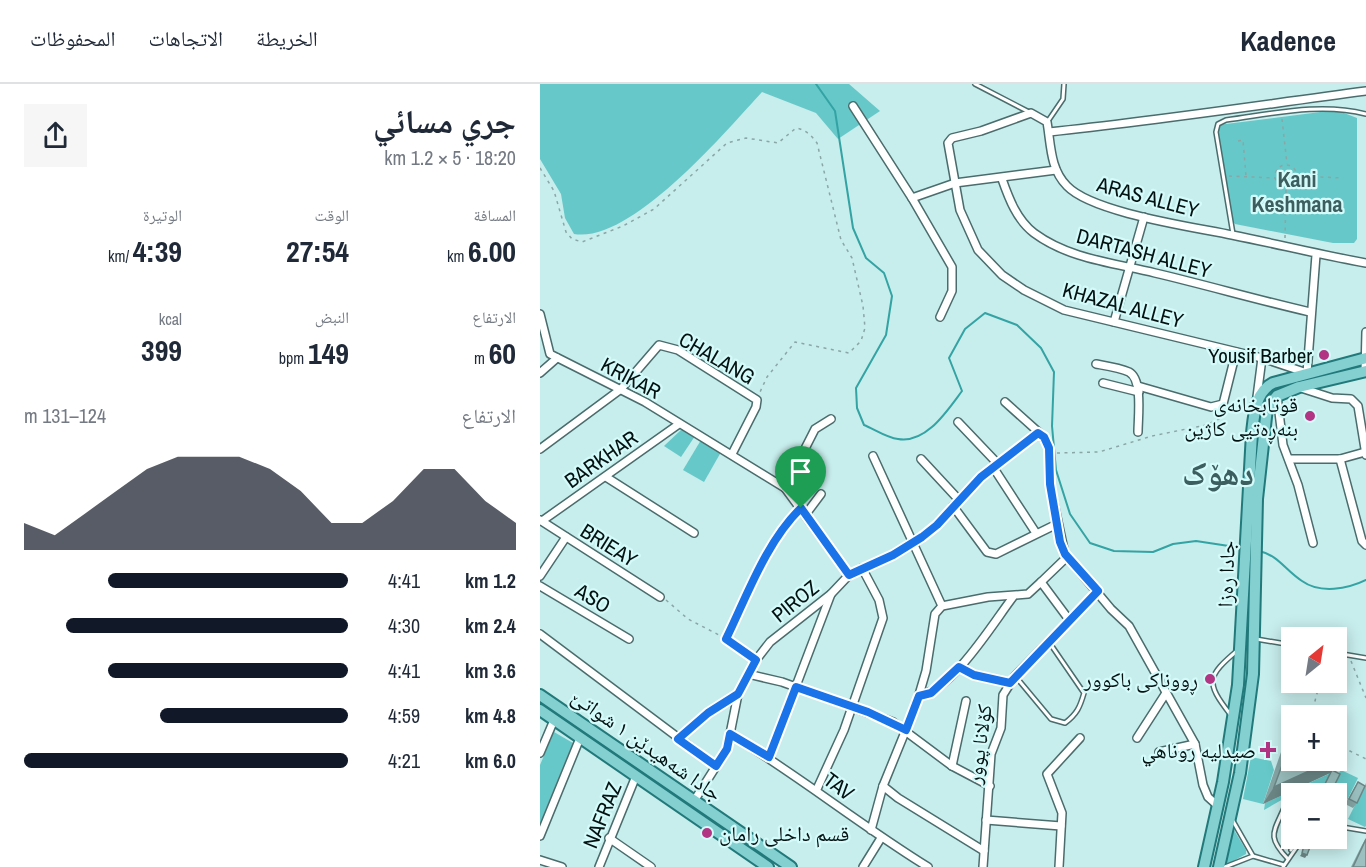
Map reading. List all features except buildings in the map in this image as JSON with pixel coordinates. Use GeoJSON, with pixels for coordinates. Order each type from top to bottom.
{"type":"FeatureCollection","features":[{"type":"Feature","properties":{"kind":"main road","name":"جادا ره‌زا"},"geometry":{"type":"LineString","coordinates":[[1219,867],[1242,763],[1255,639],[1250,588],[1255,411],[1260,394],[1266,387],[1307,373],[1366,358]]}},
{"type":"Feature","properties":{"kind":"main road"},"geometry":{"type":"LineString","coordinates":[[1276,396],[1299,387],[1366,371]]}},
{"type":"Feature","properties":{"kind":"main road","name":"جادا ره‌زا"},"geometry":{"type":"LineString","coordinates":[[1252,498],[1264,421],[1269,405],[1276,396]]}},
{"type":"Feature","properties":{"kind":"main road","name":"جادا ره‌زا"},"geometry":{"type":"LineString","coordinates":[[1204,867],[1234,718],[1250,588]]}},
{"type":"Feature","properties":{"kind":"main road","name":"جادا شەهیدێن ١ شواتێ"},"geometry":{"type":"LineString","coordinates":[[540,695],[791,867]]}},
{"type":"Feature","properties":{"kind":"main road","name":"جادا شەهیدێن ١ شواتێ"},"geometry":{"type":"LineString","coordinates":[[540,710],[768,867]]}},
{"type":"Feature","properties":{"kind":"street"},"geometry":{"type":"LineString","coordinates":[[1049,132],[1144,122],[1246,105],[1366,91]]}},
{"type":"Feature","properties":{"kind":"street"},"geometry":{"type":"LineString","coordinates":[[853,106],[912,198],[952,267],[952,291],[940,317]]}},
{"type":"Feature","properties":{"kind":"street"},"geometry":{"type":"LineString","coordinates":[[1031,113],[1047,122]]}},
{"type":"Feature","properties":{"kind":"street","name":"KHAZAL ALLEY"},"geometry":{"type":"LineString","coordinates":[[1031,113],[981,131],[952,138],[947,148],[960,210],[978,250],[995,269],[1024,290],[1064,310],[1262,358],[1307,373]]}},
{"type":"Feature","properties":{"kind":"street","name":"ARAS ALLEY"},"geometry":{"type":"LineString","coordinates":[[1047,122],[1056,170],[1067,186],[1078,195],[1143,217],[1285,246],[1316,255],[1366,263]]}},
{"type":"Feature","properties":{"kind":"street"},"geometry":{"type":"LineString","coordinates":[[912,198],[955,183],[1002,179],[1056,170]]}},
{"type":"Feature","properties":{"kind":"street","name":"DARTASH ALLEY"},"geometry":{"type":"LineString","coordinates":[[1002,179],[1010,202],[1021,220],[1033,233],[1057,246],[1084,256],[1310,312]]}},
{"type":"Feature","properties":{"kind":"street"},"geometry":{"type":"LineString","coordinates":[[1114,322],[1143,217]]}},
{"type":"Feature","properties":{"kind":"street"},"geometry":{"type":"LineString","coordinates":[[1307,373],[1316,255]]}},
{"type":"Feature","properties":{"kind":"street"},"geometry":{"type":"LineString","coordinates":[[540,314],[546,345],[550,354],[557,358],[540,373]]}},
{"type":"Feature","properties":{"kind":"street"},"geometry":{"type":"LineString","coordinates":[[1366,332],[1366,371]]}},
{"type":"Feature","properties":{"kind":"street","name":"CHALANG"},"geometry":{"type":"LineString","coordinates":[[621,389],[659,345],[678,350],[757,400],[756,407],[732,454]]}},
{"type":"Feature","properties":{"kind":"street"},"geometry":{"type":"LineString","coordinates":[[1103,383],[1212,406],[1222,404],[1236,352]]}},
{"type":"Feature","properties":{"kind":"street","name":"KRIKAR"},"geometry":{"type":"LineString","coordinates":[[557,358],[621,389],[732,454],[748,467],[785,489],[806,514],[849,575]]}},
{"type":"Feature","properties":{"kind":"street"},"geometry":{"type":"LineString","coordinates":[[1255,411],[1262,358]]}},
{"type":"Feature","properties":{"kind":"street"},"geometry":{"type":"LineString","coordinates":[[1096,364],[1129,372],[1138,389],[1138,432]]}},
{"type":"Feature","properties":{"kind":"street"},"geometry":{"type":"LineString","coordinates":[[1289,459],[1340,459],[1366,454],[1358,406],[1351,399],[1332,398],[1299,387]]}},
{"type":"Feature","properties":{"kind":"street"},"geometry":{"type":"LineString","coordinates":[[540,449],[621,389]]}},
{"type":"Feature","properties":{"kind":"street"},"geometry":{"type":"LineString","coordinates":[[1276,396],[1283,445],[1313,543]]}},
{"type":"Feature","properties":{"kind":"street"},"geometry":{"type":"LineString","coordinates":[[1005,402],[1044,437],[1049,448],[1050,484],[1057,524],[1067,557],[1111,609],[1129,626],[1195,744],[1203,785],[1208,797],[1218,806]]}},
{"type":"Feature","properties":{"kind":"street"},"geometry":{"type":"LineString","coordinates":[[785,489],[815,429],[831,419]]}},
{"type":"Feature","properties":{"kind":"street"},"geometry":{"type":"LineString","coordinates":[[958,422],[995,465],[1036,533]]}},
{"type":"Feature","properties":{"kind":"street","name":"BARKHAR"},"geometry":{"type":"LineString","coordinates":[[541,521],[679,424]]}},
{"type":"Feature","properties":{"kind":"street","name":"PIROZ"},"geometry":{"type":"LineString","coordinates":[[693,801],[727,749],[738,694],[756,660],[770,642],[831,594],[849,575],[912,543],[937,525],[995,465],[1038,433]]}},
{"type":"Feature","properties":{"kind":"street"},"geometry":{"type":"LineString","coordinates":[[873,456],[942,606]]}},
{"type":"Feature","properties":{"kind":"street"},"geometry":{"type":"LineString","coordinates":[[921,459],[959,500]]}},
{"type":"Feature","properties":{"kind":"street"},"geometry":{"type":"LineString","coordinates":[[1340,459],[1362,541],[1366,545]]}},
{"type":"Feature","properties":{"kind":"street"},"geometry":{"type":"LineString","coordinates":[[606,477],[694,533]]}},
{"type":"Feature","properties":{"kind":"street"},"geometry":{"type":"LineString","coordinates":[[806,514],[820,494]]}},
{"type":"Feature","properties":{"kind":"street"},"geometry":{"type":"LineString","coordinates":[[953,506],[987,552],[996,554],[1057,524]]}},
{"type":"Feature","properties":{"kind":"street"},"geometry":{"type":"LineString","coordinates":[[756,660],[726,639],[764,560],[788,522],[801,508]]}},
{"type":"Feature","properties":{"kind":"street","name":"BRIEAY"},"geometry":{"type":"LineString","coordinates":[[541,521],[660,597]]}},
{"type":"Feature","properties":{"kind":"street"},"geometry":{"type":"LineString","coordinates":[[540,576],[566,537]]}},
{"type":"Feature","properties":{"kind":"street"},"geometry":{"type":"LineString","coordinates":[[871,830],[883,786],[919,696],[926,671],[935,614],[942,606],[988,597],[1013,597],[1028,594],[1067,557]]}},
{"type":"Feature","properties":{"kind":"street"},"geometry":{"type":"LineString","coordinates":[[817,789],[853,706],[883,618],[879,600],[862,568]]}},
{"type":"Feature","properties":{"kind":"street"},"geometry":{"type":"LineString","coordinates":[[1041,582],[1070,621]]}},
{"type":"Feature","properties":{"kind":"street","name":"ASO"},"geometry":{"type":"LineString","coordinates":[[540,586],[629,639]]}},
{"type":"Feature","properties":{"kind":"street","name":"کۆلانا پوور"},"geometry":{"type":"LineString","coordinates":[[982,867],[992,754],[1001,728],[1003,695],[1016,676],[1098,591]]}},
{"type":"Feature","properties":{"kind":"street"},"geometry":{"type":"LineString","coordinates":[[769,757],[831,594]]}},
{"type":"Feature","properties":{"kind":"street"},"geometry":{"type":"LineString","coordinates":[[919,696],[931,693],[959,667],[1013,597]]}},
{"type":"Feature","properties":{"kind":"street"},"geometry":{"type":"LineString","coordinates":[[540,634],[716,766]]}},
{"type":"Feature","properties":{"kind":"street"},"geometry":{"type":"LineString","coordinates":[[959,667],[974,675],[1010,683]]}},
{"type":"Feature","properties":{"kind":"street"},"geometry":{"type":"LineString","coordinates":[[748,674],[853,706],[906,730],[952,766],[990,786]]}},
{"type":"Feature","properties":{"kind":"street"},"geometry":{"type":"LineString","coordinates":[[1137,738],[1166,693]]}},
{"type":"Feature","properties":{"kind":"street"},"geometry":{"type":"LineString","coordinates":[[678,739],[708,713],[738,694]]}},
{"type":"Feature","properties":{"kind":"street"},"geometry":{"type":"LineString","coordinates":[[952,766],[966,701]]}},
{"type":"Feature","properties":{"kind":"street"},"geometry":{"type":"LineString","coordinates":[[540,753],[554,720]]}},
{"type":"Feature","properties":{"kind":"street","name":"TAV"},"geometry":{"type":"LineString","coordinates":[[730,734],[817,789],[881,838],[928,867]]}},
{"type":"Feature","properties":{"kind":"street"},"geometry":{"type":"LineString","coordinates":[[540,836],[580,738]]}},
{"type":"Feature","properties":{"kind":"street"},"geometry":{"type":"LineString","coordinates":[[1059,867],[1060,804],[1047,774],[1080,738]]}},
{"type":"Feature","properties":{"kind":"street"},"geometry":{"type":"LineString","coordinates":[[1159,752],[1195,744]]}},
{"type":"Feature","properties":{"kind":"street","name":"NAFRAZ"},"geometry":{"type":"LineString","coordinates":[[599,867],[636,776]]}},
{"type":"Feature","properties":{"kind":"street"},"geometry":{"type":"LineString","coordinates":[[883,786],[898,798],[984,851]]}},
{"type":"Feature","properties":{"kind":"street"},"geometry":{"type":"LineString","coordinates":[[986,820],[1061,826]]}},
{"type":"Feature","properties":{"kind":"street"},"geometry":{"type":"LineString","coordinates":[[609,838],[651,867]]}},
{"type":"Feature","properties":{"kind":"street"},"geometry":{"type":"LineString","coordinates":[[863,867],[881,838]]}},
{"type":"Feature","properties":{"kind":"street"},"geometry":{"type":"LineString","coordinates":[[540,860],[562,867]]}},
{"type":"Feature","properties":{"kind":"lane"},"geometry":{"type":"LineString","coordinates":[[975,84],[1031,113]]}},
{"type":"Feature","properties":{"kind":"lane"},"geometry":{"type":"LineString","coordinates":[[1047,122],[1064,99],[1064,84]]}},
{"type":"Feature","properties":{"kind":"lane"},"geometry":{"type":"LineString","coordinates":[[1233,235],[1216,132],[1218,124],[1226,120],[1335,108],[1366,114]]}},
{"type":"Feature","properties":{"kind":"lane"},"geometry":{"type":"LineString","coordinates":[[1255,639],[1281,643]]}},
{"type":"Feature","properties":{"kind":"lane"},"geometry":{"type":"LineString","coordinates":[[1016,676],[1051,719],[1065,723],[1075,716],[1084,693],[1049,642]]}},
{"type":"Feature","properties":{"kind":"lane"},"geometry":{"type":"LineString","coordinates":[[1234,718],[1215,694],[1211,683],[1214,671],[1241,647]]}},
{"type":"Feature","properties":{"kind":"lane"},"geometry":{"type":"LineString","coordinates":[[1347,655],[1366,658]]}},
{"type":"Feature","properties":{"kind":"lane"},"geometry":{"type":"LineString","coordinates":[[1281,815],[1272,836],[1275,846],[1289,857]]}},
{"type":"Feature","properties":{"kind":"lane"},"geometry":{"type":"LineString","coordinates":[[1230,816],[1253,856]]}},
{"type":"Feature","properties":{"kind":"lane"},"geometry":{"type":"LineString","coordinates":[[1347,828],[1366,831]]}},
{"type":"Feature","properties":{"kind":"lane"},"geometry":{"type":"LineString","coordinates":[[1289,857],[1292,849]]}},
{"type":"Feature","properties":{"kind":"lane"},"geometry":{"type":"LineString","coordinates":[[1226,867],[1253,856],[1284,866],[1295,849]]}},
{"type":"Feature","properties":{"kind":"path"},"geometry":{"type":"LineString","coordinates":[[1281,113],[1287,165]]}},
{"type":"Feature","properties":{"kind":"path"},"geometry":{"type":"LineString","coordinates":[[540,168],[554,191],[566,232],[573,239],[582,242],[623,226],[654,209],[727,143],[746,138],[778,143],[796,128],[803,129],[812,137],[817,143],[842,240],[852,258],[865,328],[861,340],[849,353],[795,342],[767,377],[757,400]]}},
{"type":"Feature","properties":{"kind":"path"},"geometry":{"type":"LineString","coordinates":[[1238,141],[1243,140],[1246,177]]}},
{"type":"Feature","properties":{"kind":"path"},"geometry":{"type":"LineString","coordinates":[[1287,165],[1294,168],[1297,176],[1295,183],[1286,188],[1278,185],[1277,169],[1287,165]]}},
{"type":"Feature","properties":{"kind":"path"},"geometry":{"type":"LineString","coordinates":[[1225,176],[1276,178]]}},
{"type":"Feature","properties":{"kind":"path"},"geometry":{"type":"LineString","coordinates":[[1297,176],[1342,178]]}},
{"type":"Feature","properties":{"kind":"path"},"geometry":{"type":"LineString","coordinates":[[1285,246],[1286,188]]}},
{"type":"Feature","properties":{"kind":"path"},"geometry":{"type":"LineString","coordinates":[[1053,454],[1099,452],[1152,436],[1206,424],[1219,419],[1226,412],[1222,404]]}},
{"type":"Feature","properties":{"kind":"path"},"geometry":{"type":"LineString","coordinates":[[660,597],[672,603],[688,619],[726,639]]}},
{"type":"Feature","properties":{"kind":"path"},"geometry":{"type":"LineString","coordinates":[[1347,655],[1354,666],[1366,698]]}},
{"type":"Feature","properties":{"kind":"path"},"geometry":{"type":"LineString","coordinates":[[1347,750],[1366,759]]}},
{"type":"Feature","properties":{"kind":"shaded area"},"geometry":{"type":"Polygon","coordinates":[[[540,84],[849,84],[880,111],[838,139],[816,113],[762,92],[702,157],[649,204],[622,222],[597,232],[574,234],[565,218],[561,194],[540,159],[540,84]]]}},
{"type":"Feature","properties":{"kind":"shaded area"},"geometry":{"type":"Polygon","coordinates":[[[1336,110],[1357,118],[1357,239],[1354,243],[1333,243],[1235,224],[1228,215],[1218,125],[1336,110]]]}},
{"type":"Feature","properties":{"kind":"shaded area"},"geometry":{"type":"Polygon","coordinates":[[[682,429],[695,436],[681,457],[664,446],[682,429]]]}},
{"type":"Feature","properties":{"kind":"shaded area"},"geometry":{"type":"Polygon","coordinates":[[[701,440],[721,452],[704,482],[683,470],[701,440]]]}},
{"type":"Feature","properties":{"kind":"shaded area"},"geometry":{"type":"Polygon","coordinates":[[[554,732],[573,743],[540,824],[540,765],[554,732]]]}},
{"type":"Feature","properties":{"kind":"shaded area"},"geometry":{"type":"Polygon","coordinates":[[[1251,757],[1271,761],[1274,770],[1263,804],[1243,799],[1251,757]]]}},
{"type":"Feature","properties":{"kind":"shaded area"},"geometry":{"type":"Polygon","coordinates":[[[1343,771],[1358,778],[1347,801],[1347,783],[1329,783],[1329,776],[1325,783],[1309,783],[1333,772],[1338,774],[1343,771]]]}},
{"type":"Feature","properties":{"kind":"shaded area"},"geometry":{"type":"Polygon","coordinates":[[[1366,783],[1366,826],[1365,827],[1348,819],[1366,783]]]}},
{"type":"Feature","properties":{"kind":"shaded area"},"geometry":{"type":"Polygon","coordinates":[[[1281,796],[1281,800],[1264,810],[1265,803],[1281,796]]]}},
{"type":"Feature","properties":{"kind":"shaded area"},"geometry":{"type":"Polygon","coordinates":[[[1234,830],[1246,854],[1224,866],[1234,830]]]}},
{"type":"Feature","properties":{"kind":"waterway"},"geometry":{"type":"LineString","coordinates":[[816,84],[835,111],[853,228],[866,258],[884,273],[892,296],[886,335],[856,388],[857,408],[864,425],[889,437],[908,439],[918,436],[935,424],[962,391],[949,358],[965,329],[985,313],[1017,325],[1041,348],[1054,372],[1052,426],[1056,470],[1070,514],[1090,543],[1114,551],[1153,552],[1173,544],[1196,541],[1242,548]]}},
{"type":"Feature","properties":{"kind":"waterway"},"geometry":{"type":"LineString","coordinates":[[1259,551],[1271,556],[1296,577],[1317,588],[1343,588],[1366,580]]}},
{"type":"Feature","properties":{"kind":"place","name":"Yousif Barber"},"geometry":{"type":"Point","coordinates":[1324,355]}},
{"type":"Feature","properties":{"kind":"place","name":"قوتابخانەی بنەڕەتیی کاژین"},"geometry":{"type":"Point","coordinates":[1310,416]}},
{"type":"Feature","properties":{"kind":"place","name":"ڕووناکی باکوور"},"geometry":{"type":"Point","coordinates":[1210,679]}},
{"type":"Feature","properties":{"kind":"place","name":"صيدليه روناهي"},"geometry":{"type":"Point","coordinates":[1268,750]}},
{"type":"Feature","properties":{"kind":"place","name":"قسم داخلی رامان"},"geometry":{"type":"Point","coordinates":[707,833]}},
{"type":"Feature","properties":{"kind":"district","name":"Kani Keshmana"},"geometry":{"type":"Point","coordinates":[1297,192]}},
{"type":"Feature","properties":{"kind":"district","name":"دھۆک"},"geometry":{"type":"Point","coordinates":[1218,473]}},
{"type":"Feature","properties":{"kind":"route"},"geometry":{"type":"LineString","coordinates":[[1038,433],[1044,437],[1049,448],[1050,484],[1060,542],[1065,554],[1075,567],[1098,591],[1010,683],[974,675],[959,667],[931,693],[919,696],[906,730],[868,712],[796,687],[769,757],[730,734],[727,749],[716,766],[678,739],[708,713],[738,694],[756,660],[726,639],[764,560],[784,528],[801,508],[849,575],[893,555],[922,537],[937,525],[981,477],[1038,433]]}}]}
